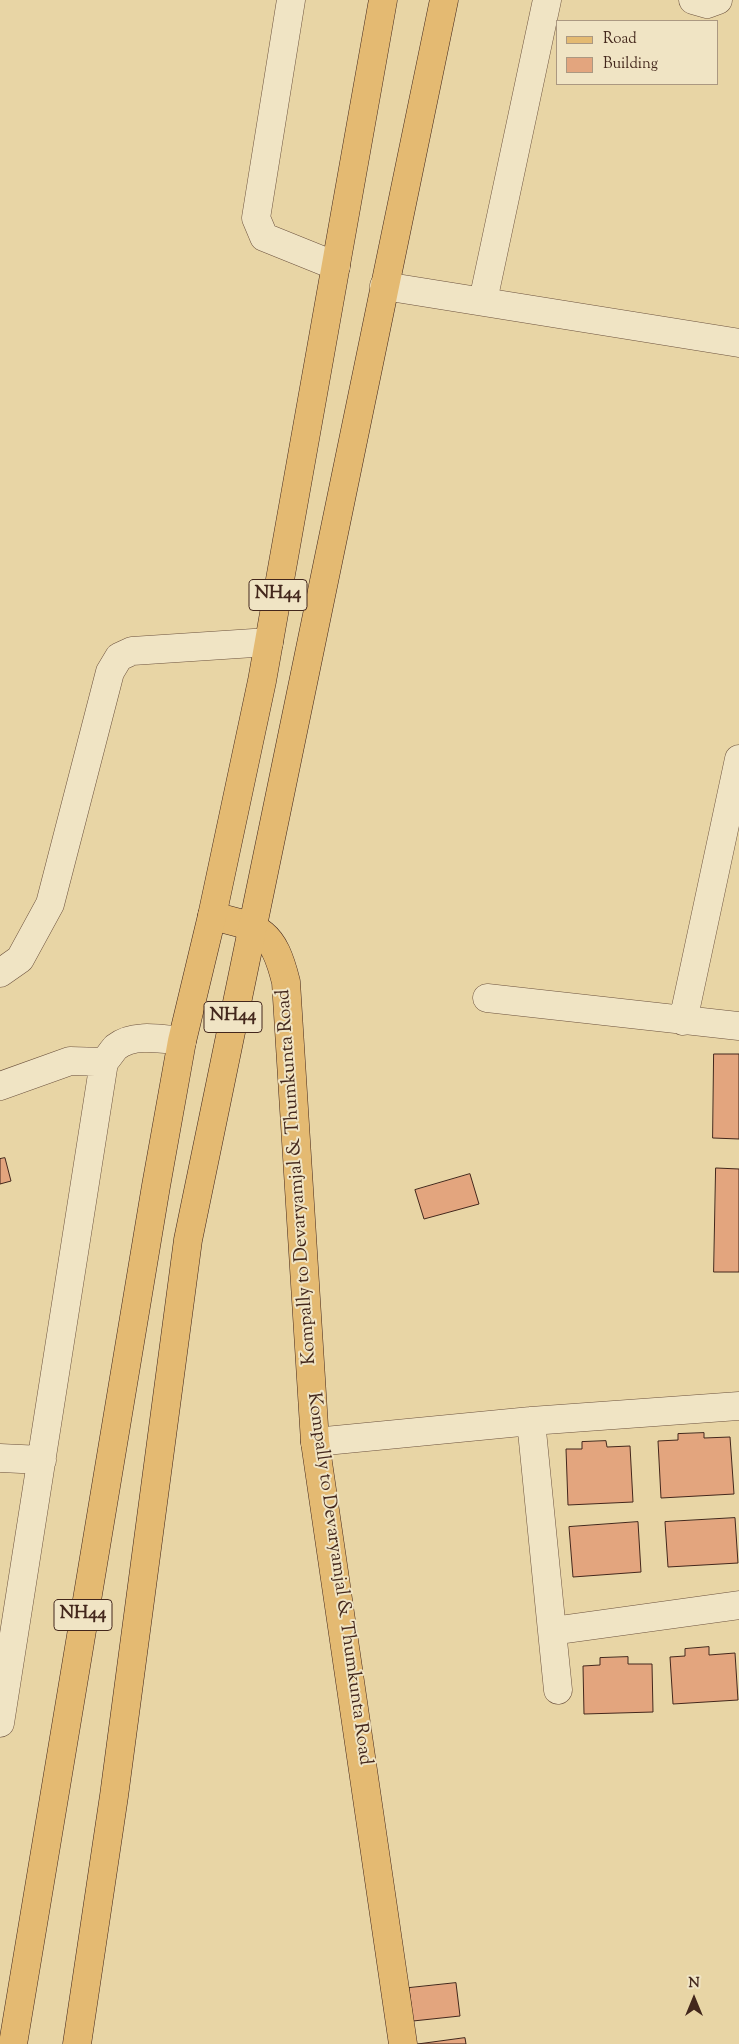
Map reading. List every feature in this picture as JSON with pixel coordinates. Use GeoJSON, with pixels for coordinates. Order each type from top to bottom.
{"type":"FeatureCollection","features":[{"type":"Feature","properties":{"kind":"main road","name":"NH44"},"geometry":{"type":"LineString","coordinates":[[13,2044],[121,1388],[182,1041],[212,916],[270,642],[384,0]]}},
{"type":"Feature","properties":{"kind":"main road","name":"NH44"},"geometry":{"type":"LineString","coordinates":[[77,2044],[114,1796],[188,1240],[251,925],[444,0]]}},
{"type":"Feature","properties":{"kind":"main road","name":"Kompally to Devaryamjal & Thumkunta Road"},"geometry":{"type":"LineString","coordinates":[[212,916],[251,925],[264,934],[279,955],[286,982],[315,1442],[403,2044]]}},
{"type":"Feature","properties":{"kind":"street"},"geometry":{"type":"LineString","coordinates":[[291,0],[256,218],[264,237],[336,266]]}},
{"type":"Feature","properties":{"kind":"street"},"geometry":{"type":"LineString","coordinates":[[483,302],[547,0]]}},
{"type":"Feature","properties":{"kind":"street"},"geometry":{"type":"LineString","coordinates":[[693,0],[707,4],[718,0]]}},
{"type":"Feature","properties":{"kind":"street"},"geometry":{"type":"LineString","coordinates":[[384,286],[739,343]]}},
{"type":"Feature","properties":{"kind":"street"},"geometry":{"type":"LineString","coordinates":[[0,973],[20,959],[50,904],[110,672],[119,657],[132,652],[270,642]]}},
{"type":"Feature","properties":{"kind":"street"},"geometry":{"type":"LineString","coordinates":[[683,1021],[739,759]]}},
{"type":"Feature","properties":{"kind":"street"},"geometry":{"type":"LineString","coordinates":[[487,998],[739,1026]]}},
{"type":"Feature","properties":{"kind":"street"},"geometry":{"type":"LineString","coordinates":[[0,1723],[104,1062],[117,1047],[129,1041],[152,1038],[182,1041]]}},
{"type":"Feature","properties":{"kind":"street"},"geometry":{"type":"LineString","coordinates":[[0,1086],[70,1061],[104,1062]]}},
{"type":"Feature","properties":{"kind":"street"},"geometry":{"type":"LineString","coordinates":[[315,1442],[531,1421],[739,1406]]}},
{"type":"Feature","properties":{"kind":"street"},"geometry":{"type":"LineString","coordinates":[[531,1421],[558,1690]]}},
{"type":"Feature","properties":{"kind":"street"},"geometry":{"type":"LineString","coordinates":[[0,1458],[42,1460]]}},
{"type":"Feature","properties":{"kind":"street"},"geometry":{"type":"LineString","coordinates":[[552,1631],[739,1605]]}},
{"type":"Feature","properties":{"kind":"building"},"geometry":{"type":"Polygon","coordinates":[[[714,1054],[739,1054],[739,1139],[713,1138],[714,1054]]]}},
{"type":"Feature","properties":{"kind":"building"},"geometry":{"type":"Polygon","coordinates":[[[5,1158],[11,1181],[0,1184],[0,1159],[5,1158]]]}},
{"type":"Feature","properties":{"kind":"building"},"geometry":{"type":"Polygon","coordinates":[[[716,1168],[739,1169],[739,1272],[714,1272],[716,1168]]]}},
{"type":"Feature","properties":{"kind":"building"},"geometry":{"type":"Polygon","coordinates":[[[470,1174],[479,1204],[424,1219],[415,1190],[470,1174]]]}},
{"type":"Feature","properties":{"kind":"building"},"geometry":{"type":"Polygon","coordinates":[[[704,1433],[704,1438],[730,1437],[734,1494],[661,1498],[658,1441],[678,1440],[678,1434],[704,1433]]]}},
{"type":"Feature","properties":{"kind":"building"},"geometry":{"type":"Polygon","coordinates":[[[606,1441],[607,1447],[630,1446],[633,1502],[568,1505],[566,1449],[582,1449],[582,1442],[606,1441]]]}},
{"type":"Feature","properties":{"kind":"building"},"geometry":{"type":"Polygon","coordinates":[[[735,1518],[738,1563],[668,1567],[665,1522],[735,1518]]]}},
{"type":"Feature","properties":{"kind":"building"},"geometry":{"type":"Polygon","coordinates":[[[638,1522],[641,1572],[573,1577],[569,1527],[638,1522]]]}},
{"type":"Feature","properties":{"kind":"building"},"geometry":{"type":"Polygon","coordinates":[[[709,1647],[709,1655],[735,1653],[738,1700],[673,1704],[670,1657],[685,1656],[685,1649],[709,1647]]]}},
{"type":"Feature","properties":{"kind":"building"},"geometry":{"type":"Polygon","coordinates":[[[628,1657],[628,1664],[652,1664],[653,1712],[584,1714],[583,1666],[600,1665],[600,1658],[628,1657]]]}},
{"type":"Feature","properties":{"kind":"building"},"geometry":{"type":"Polygon","coordinates":[[[456,1983],[460,2016],[413,2021],[409,1988],[456,1983]]]}},
{"type":"Feature","properties":{"kind":"building"},"geometry":{"type":"Polygon","coordinates":[[[465,2038],[466,2044],[418,2044],[465,2038]]]}}]}
